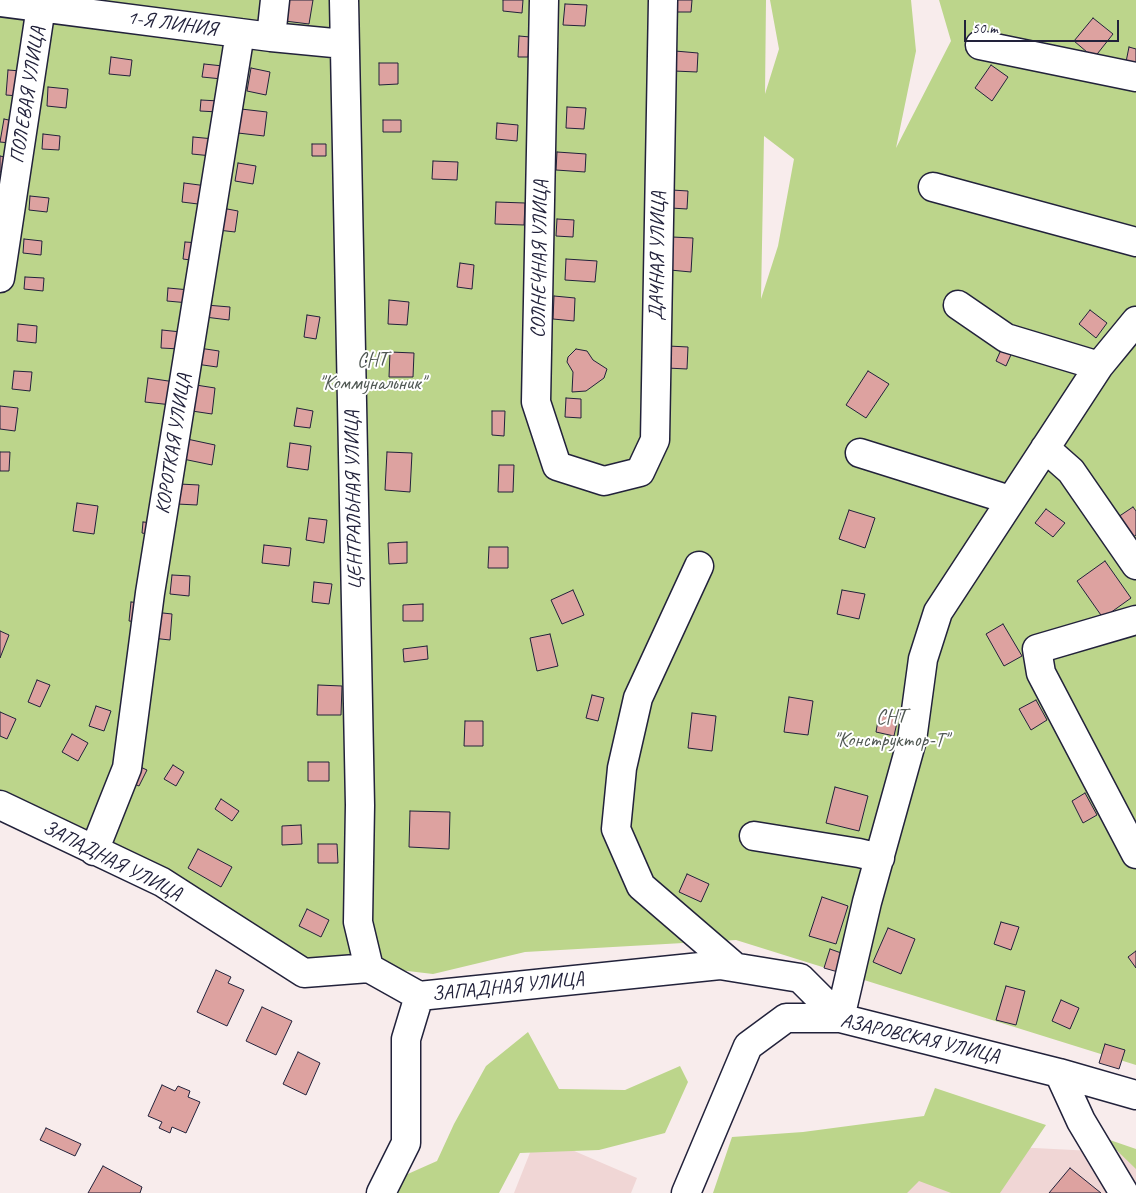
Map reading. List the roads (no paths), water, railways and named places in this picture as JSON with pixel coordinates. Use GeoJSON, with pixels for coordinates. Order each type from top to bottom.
{"type":"FeatureCollection","features":[{"type":"Feature","properties":{"kind":"street"},"geometry":{"type":"LineString","coordinates":[[271,37],[275,0]]}},
{"type":"Feature","properties":{"kind":"street","name":"ЦЕНТРАЛЬНАЯ УЛИЦА"},"geometry":{"type":"LineString","coordinates":[[344,0],[360,805],[358,922],[369,968]]}},
{"type":"Feature","properties":{"kind":"street","name":"СОЛНЕЧНАЯ УЛИЦА"},"geometry":{"type":"LineString","coordinates":[[544,0],[536,402],[558,466],[604,481]]}},
{"type":"Feature","properties":{"kind":"street","name":"ДАЧНАЯ УЛИЦА"},"geometry":{"type":"LineString","coordinates":[[604,481],[640,472],[655,440],[663,0]]}},
{"type":"Feature","properties":{"kind":"street","name":"1-Я ЛИНИЯ"},"geometry":{"type":"LineString","coordinates":[[0,2],[42,3],[240,33],[344,44]]}},
{"type":"Feature","properties":{"kind":"street","name":"ПОЛЕВАЯ УЛИЦА"},"geometry":{"type":"LineString","coordinates":[[0,278],[42,3]]}},
{"type":"Feature","properties":{"kind":"street","name":"КОРОТКАЯ УЛИЦА"},"geometry":{"type":"LineString","coordinates":[[94,851],[127,768],[152,584],[240,33]]}},
{"type":"Feature","properties":{"kind":"street"},"geometry":{"type":"LineString","coordinates":[[980,45],[1136,77]]}},
{"type":"Feature","properties":{"kind":"street"},"geometry":{"type":"LineString","coordinates":[[933,187],[1136,242]]}},
{"type":"Feature","properties":{"kind":"street"},"geometry":{"type":"LineString","coordinates":[[958,305],[1006,338],[1099,366]]}},
{"type":"Feature","properties":{"kind":"street"},"geometry":{"type":"LineString","coordinates":[[840,1018],[866,902],[912,740],[923,659],[938,612],[1099,366],[1136,321]]}},
{"type":"Feature","properties":{"kind":"street"},"geometry":{"type":"LineString","coordinates":[[1045,448],[1071,471],[1136,564]]}},
{"type":"Feature","properties":{"kind":"street"},"geometry":{"type":"LineString","coordinates":[[860,453],[1010,500]]}},
{"type":"Feature","properties":{"kind":"street"},"geometry":{"type":"LineString","coordinates":[[699,566],[638,698],[622,768],[616,830],[641,886],[735,967]]}},
{"type":"Feature","properties":{"kind":"street"},"geometry":{"type":"LineString","coordinates":[[1136,620],[1037,649],[1041,673],[1136,854]]}},
{"type":"Feature","properties":{"kind":"street","name":"ЗАПАДНАЯ УЛИЦА"},"geometry":{"type":"LineString","coordinates":[[0,805],[162,882],[304,973],[369,968],[419,996],[710,966],[735,967],[800,978],[840,1018]]}},
{"type":"Feature","properties":{"kind":"street"},"geometry":{"type":"LineString","coordinates":[[754,836],[880,858]]}},
{"type":"Feature","properties":{"kind":"street"},"geometry":{"type":"LineString","coordinates":[[381,1193],[406,1143],[406,1039],[419,996]]}},
{"type":"Feature","properties":{"kind":"street","name":"АЗАРОВСКАЯ УЛИЦА"},"geometry":{"type":"LineString","coordinates":[[686,1193],[748,1046],[786,1018],[840,1018],[1059,1073],[1136,1095]]}},
{"type":"Feature","properties":{"kind":"street"},"geometry":{"type":"LineString","coordinates":[[1059,1073],[1081,1121],[1124,1193]]}},
{"type":"Feature","properties":{"kind":"park label","name":"СНТ \"Коммунальник\""},"geometry":{"type":"Point","coordinates":[372,372]}},
{"type":"Feature","properties":{"kind":"park label","name":"СНТ \"Конструктор-Т\""},"geometry":{"type":"Point","coordinates":[891,730]}}]}
